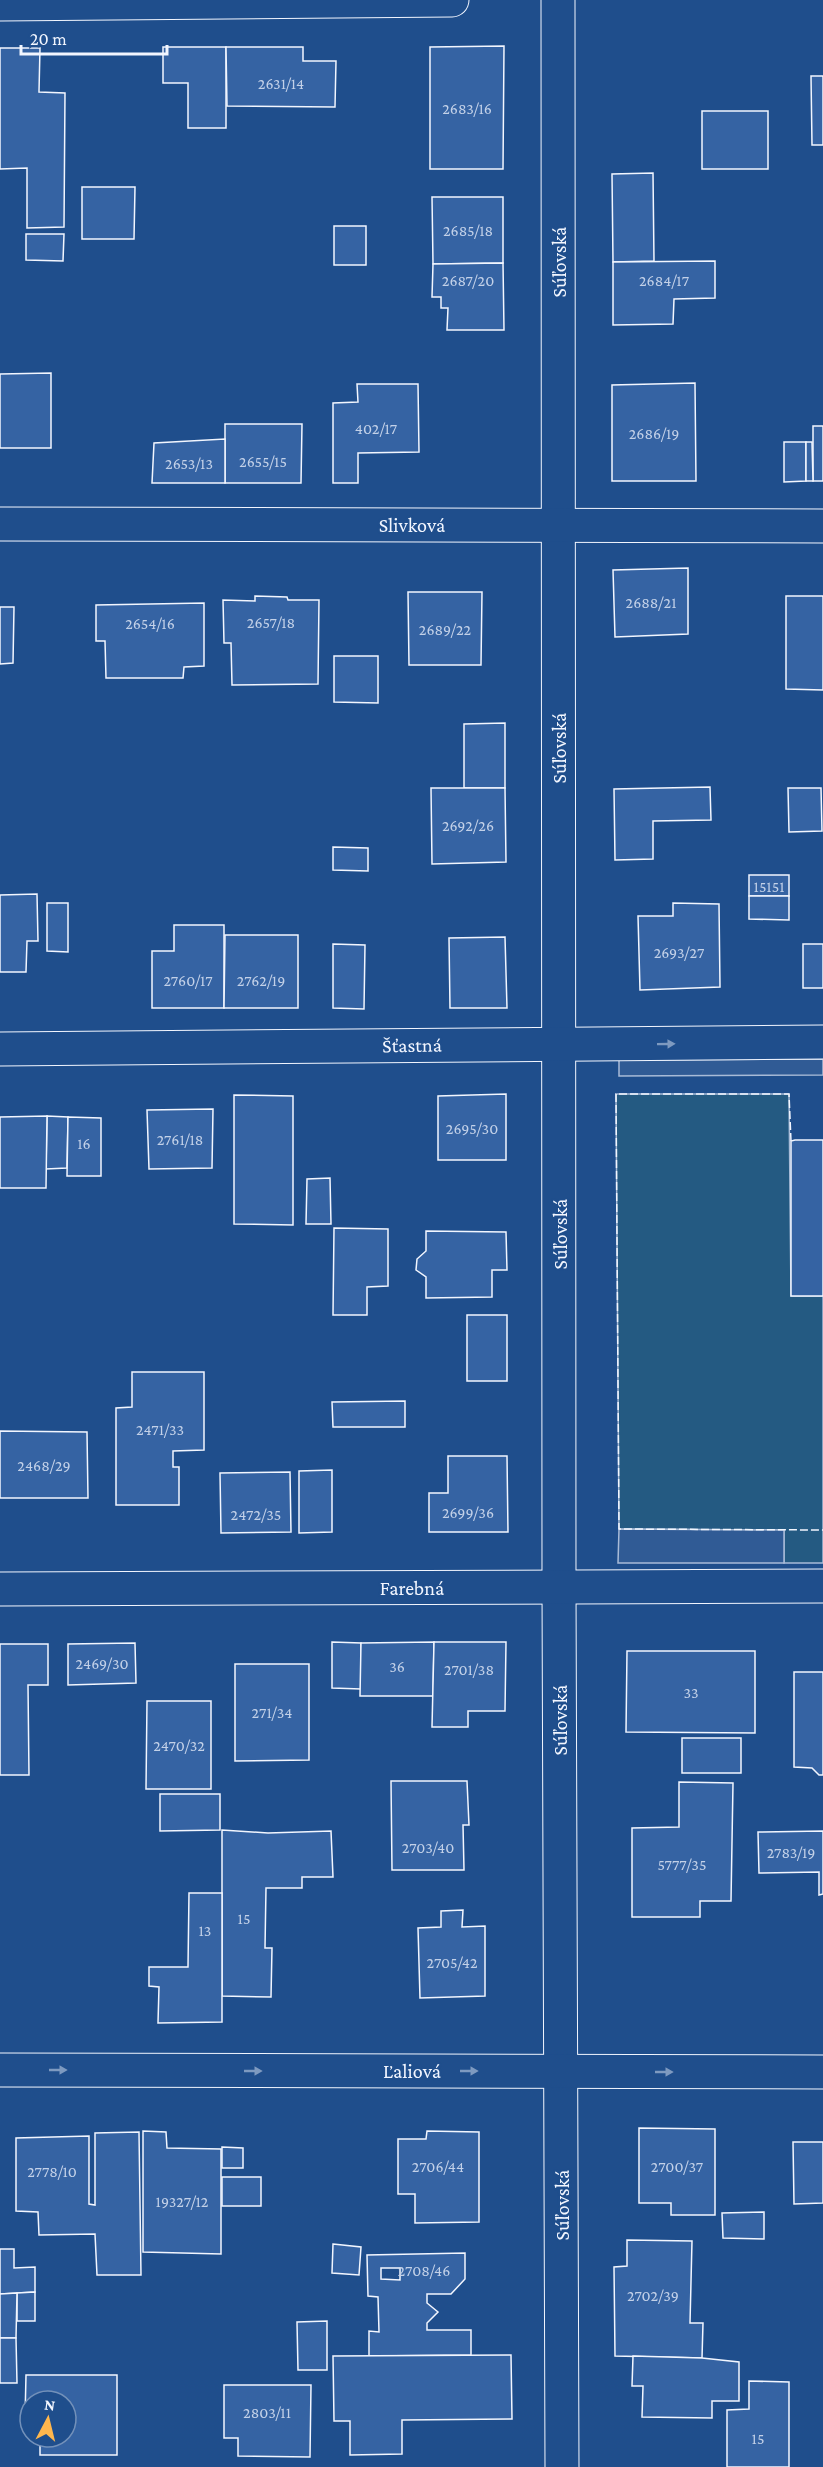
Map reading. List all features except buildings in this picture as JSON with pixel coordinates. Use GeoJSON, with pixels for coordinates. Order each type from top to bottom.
{"type":"FeatureCollection","features":[{"type":"Feature","properties":{"kind":"street"},"geometry":{"type":"LineString","coordinates":[[0,4],[452,0]]}},
{"type":"Feature","properties":{"kind":"street","name":"Súľovská"},"geometry":{"type":"LineString","coordinates":[[558,0],[562,2467]]}},
{"type":"Feature","properties":{"kind":"street","name":"Slivková"},"geometry":{"type":"LineString","coordinates":[[0,524],[823,526]]}},
{"type":"Feature","properties":{"kind":"street","name":"Šťastná"},"geometry":{"type":"LineString","coordinates":[[0,1049],[823,1042]]}},
{"type":"Feature","properties":{"kind":"street","name":"Farebná"},"geometry":{"type":"LineString","coordinates":[[0,1589],[823,1586]]}},
{"type":"Feature","properties":{"kind":"street","name":"Ľaliová"},"geometry":{"type":"LineString","coordinates":[[0,2070],[823,2072]]}},
{"type":"Feature","properties":{"kind":"shaded area"},"geometry":{"type":"Polygon","coordinates":[[[823,1059],[823,1075],[619,1076],[619,1060],[823,1059]]]}},
{"type":"Feature","properties":{"kind":"shaded area"},"geometry":{"type":"Polygon","coordinates":[[[616,1094],[789,1094],[791,1296],[823,1296],[823,1563],[784,1563],[784,1530],[619,1529],[616,1094]]]}},
{"type":"Feature","properties":{"kind":"shaded area"},"geometry":{"type":"Polygon","coordinates":[[[619,1529],[784,1530],[784,1563],[618,1563],[619,1529]]]}},
{"type":"Feature","properties":{"kind":"fence"},"geometry":{"type":"LineString","coordinates":[[791,1141],[789,1094],[616,1094],[619,1529],[823,1530]]}}]}
